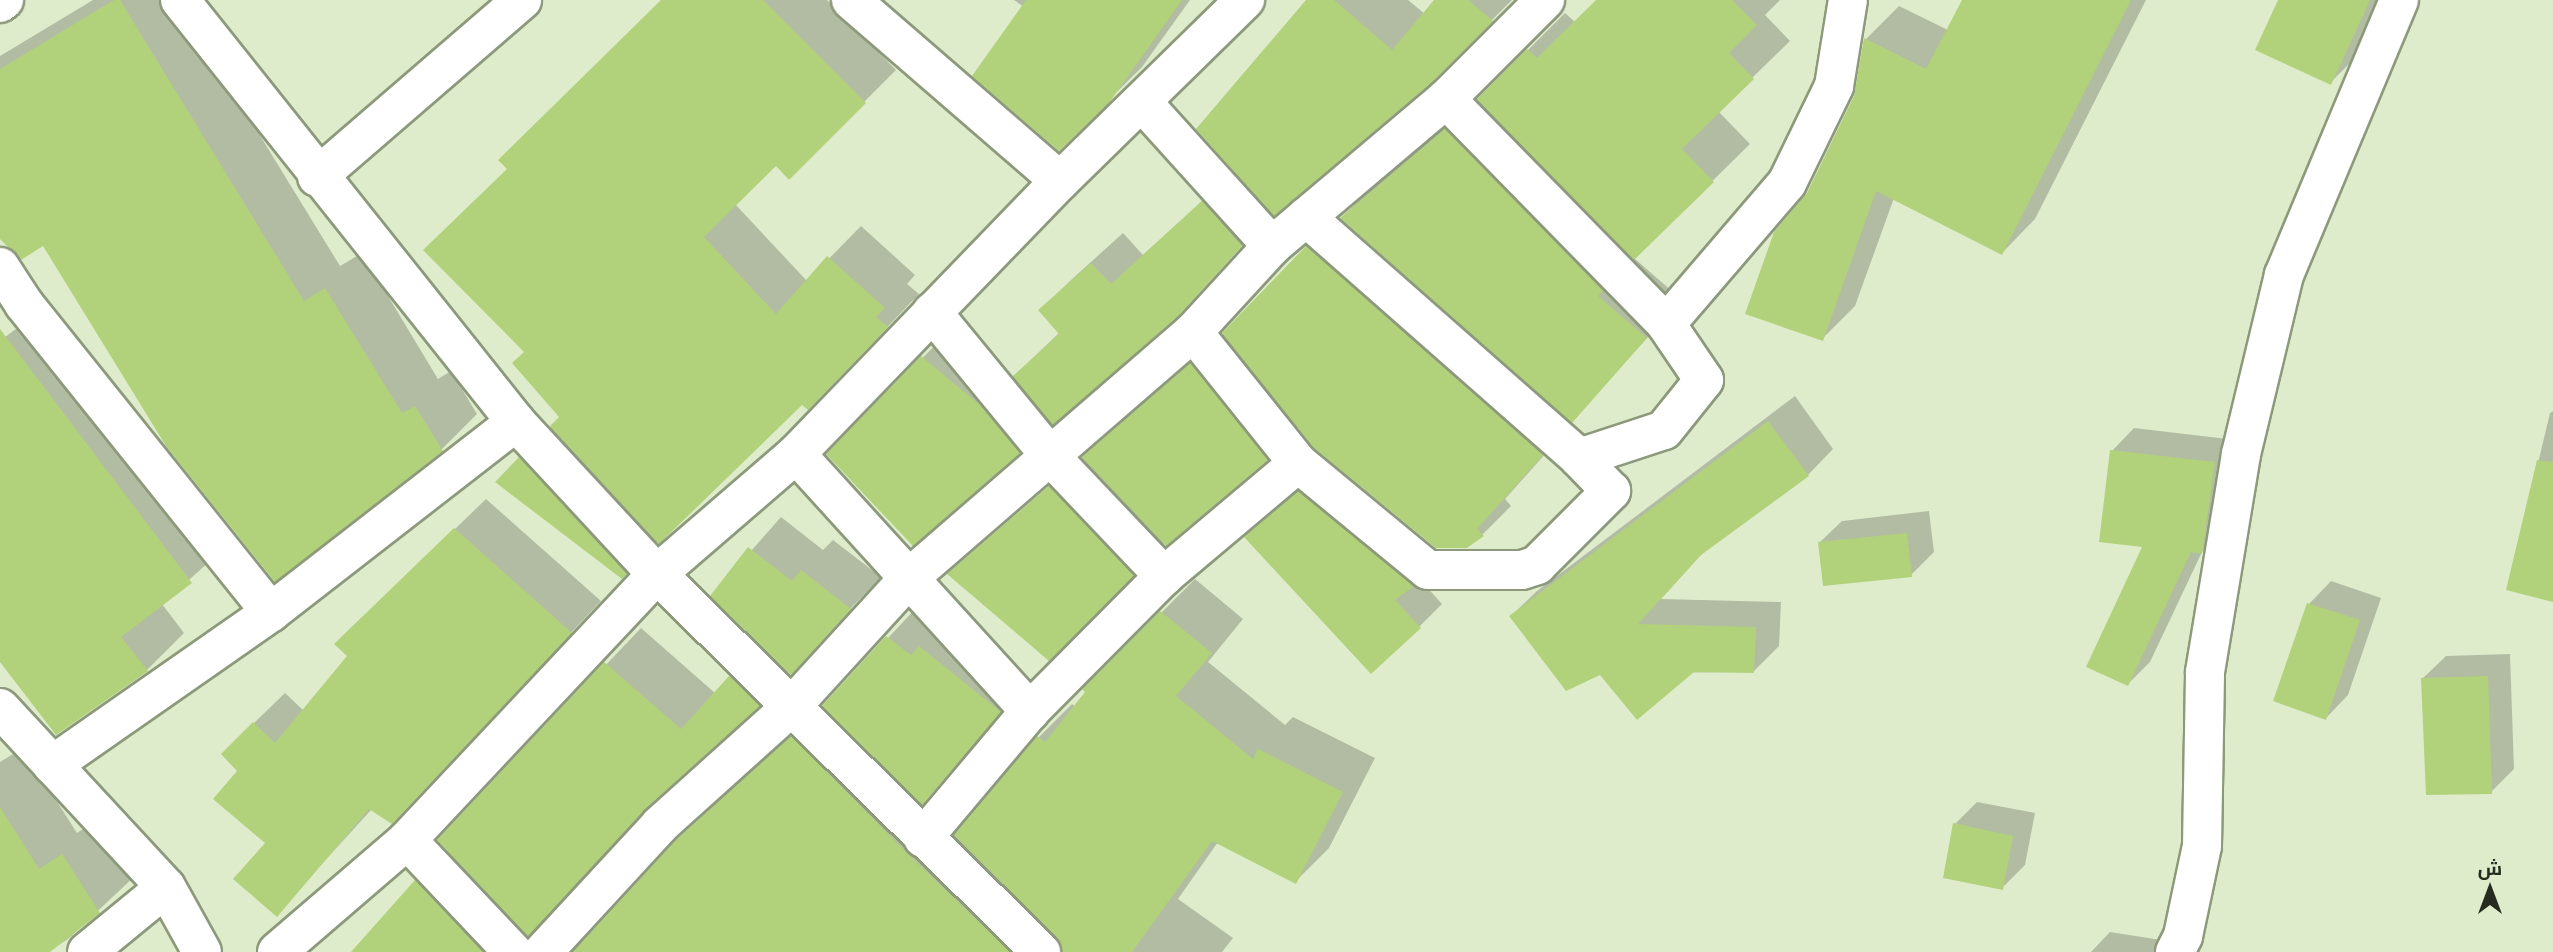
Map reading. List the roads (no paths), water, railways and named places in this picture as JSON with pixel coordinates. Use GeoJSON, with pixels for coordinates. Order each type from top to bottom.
{"type":"FeatureCollection","features":[{"type":"Feature","properties":{"kind":"street"},"geometry":{"type":"LineString","coordinates":[[180,0],[317,177],[516,422],[656,574],[1041,952]]}},
{"type":"Feature","properties":{"kind":"street"},"geometry":{"type":"LineString","coordinates":[[317,177],[522,0]]}},
{"type":"Feature","properties":{"kind":"street"},"geometry":{"type":"LineString","coordinates":[[851,0],[1060,181]]}},
{"type":"Feature","properties":{"kind":"street"},"geometry":{"type":"LineString","coordinates":[[277,952],[407,840],[656,574],[796,454],[1060,181],[1245,0]]}},
{"type":"Feature","properties":{"kind":"street"},"geometry":{"type":"LineString","coordinates":[[543,952],[660,825],[792,706],[909,578],[1052,458],[1193,332],[1272,246],[1446,99],[1545,0]]}},
{"type":"Feature","properties":{"kind":"street"},"geometry":{"type":"LineString","coordinates":[[1667,324],[1787,183],[1834,86],[1848,0]]}},
{"type":"Feature","properties":{"kind":"street"},"geometry":{"type":"LineString","coordinates":[[2175,952],[2183,936],[2202,846],[2205,672],[2247,429],[2284,275],[2399,0]]}},
{"type":"Feature","properties":{"kind":"street"},"geometry":{"type":"LineString","coordinates":[[1446,99],[1667,324],[1704,380],[1664,430],[1579,458]]}},
{"type":"Feature","properties":{"kind":"street"},"geometry":{"type":"LineString","coordinates":[[1142,102],[1272,246]]}},
{"type":"Feature","properties":{"kind":"street"},"geometry":{"type":"LineString","coordinates":[[1193,332],[1298,463],[1429,570],[1522,569],[1536,565],[1563,542],[1611,491],[1579,458],[1306,217]]}},
{"type":"Feature","properties":{"kind":"street"},"geometry":{"type":"LineString","coordinates":[[0,267],[12,313],[271,612]]}},
{"type":"Feature","properties":{"kind":"street"},"geometry":{"type":"LineString","coordinates":[[932,312],[1052,458],[1164,576]]}},
{"type":"Feature","properties":{"kind":"street"},"geometry":{"type":"LineString","coordinates":[[52,765],[271,612],[516,422]]}},
{"type":"Feature","properties":{"kind":"street"},"geometry":{"type":"LineString","coordinates":[[796,454],[1030,711]]}},
{"type":"Feature","properties":{"kind":"street"},"geometry":{"type":"LineString","coordinates":[[923,838],[1030,711],[1164,576],[1298,463]]}},
{"type":"Feature","properties":{"kind":"street"},"geometry":{"type":"LineString","coordinates":[[0,708],[166,887],[202,952]]}},
{"type":"Feature","properties":{"kind":"street"},"geometry":{"type":"LineString","coordinates":[[407,840],[513,952]]}},
{"type":"Feature","properties":{"kind":"street"},"geometry":{"type":"LineString","coordinates":[[87,952],[166,887]]}}]}
